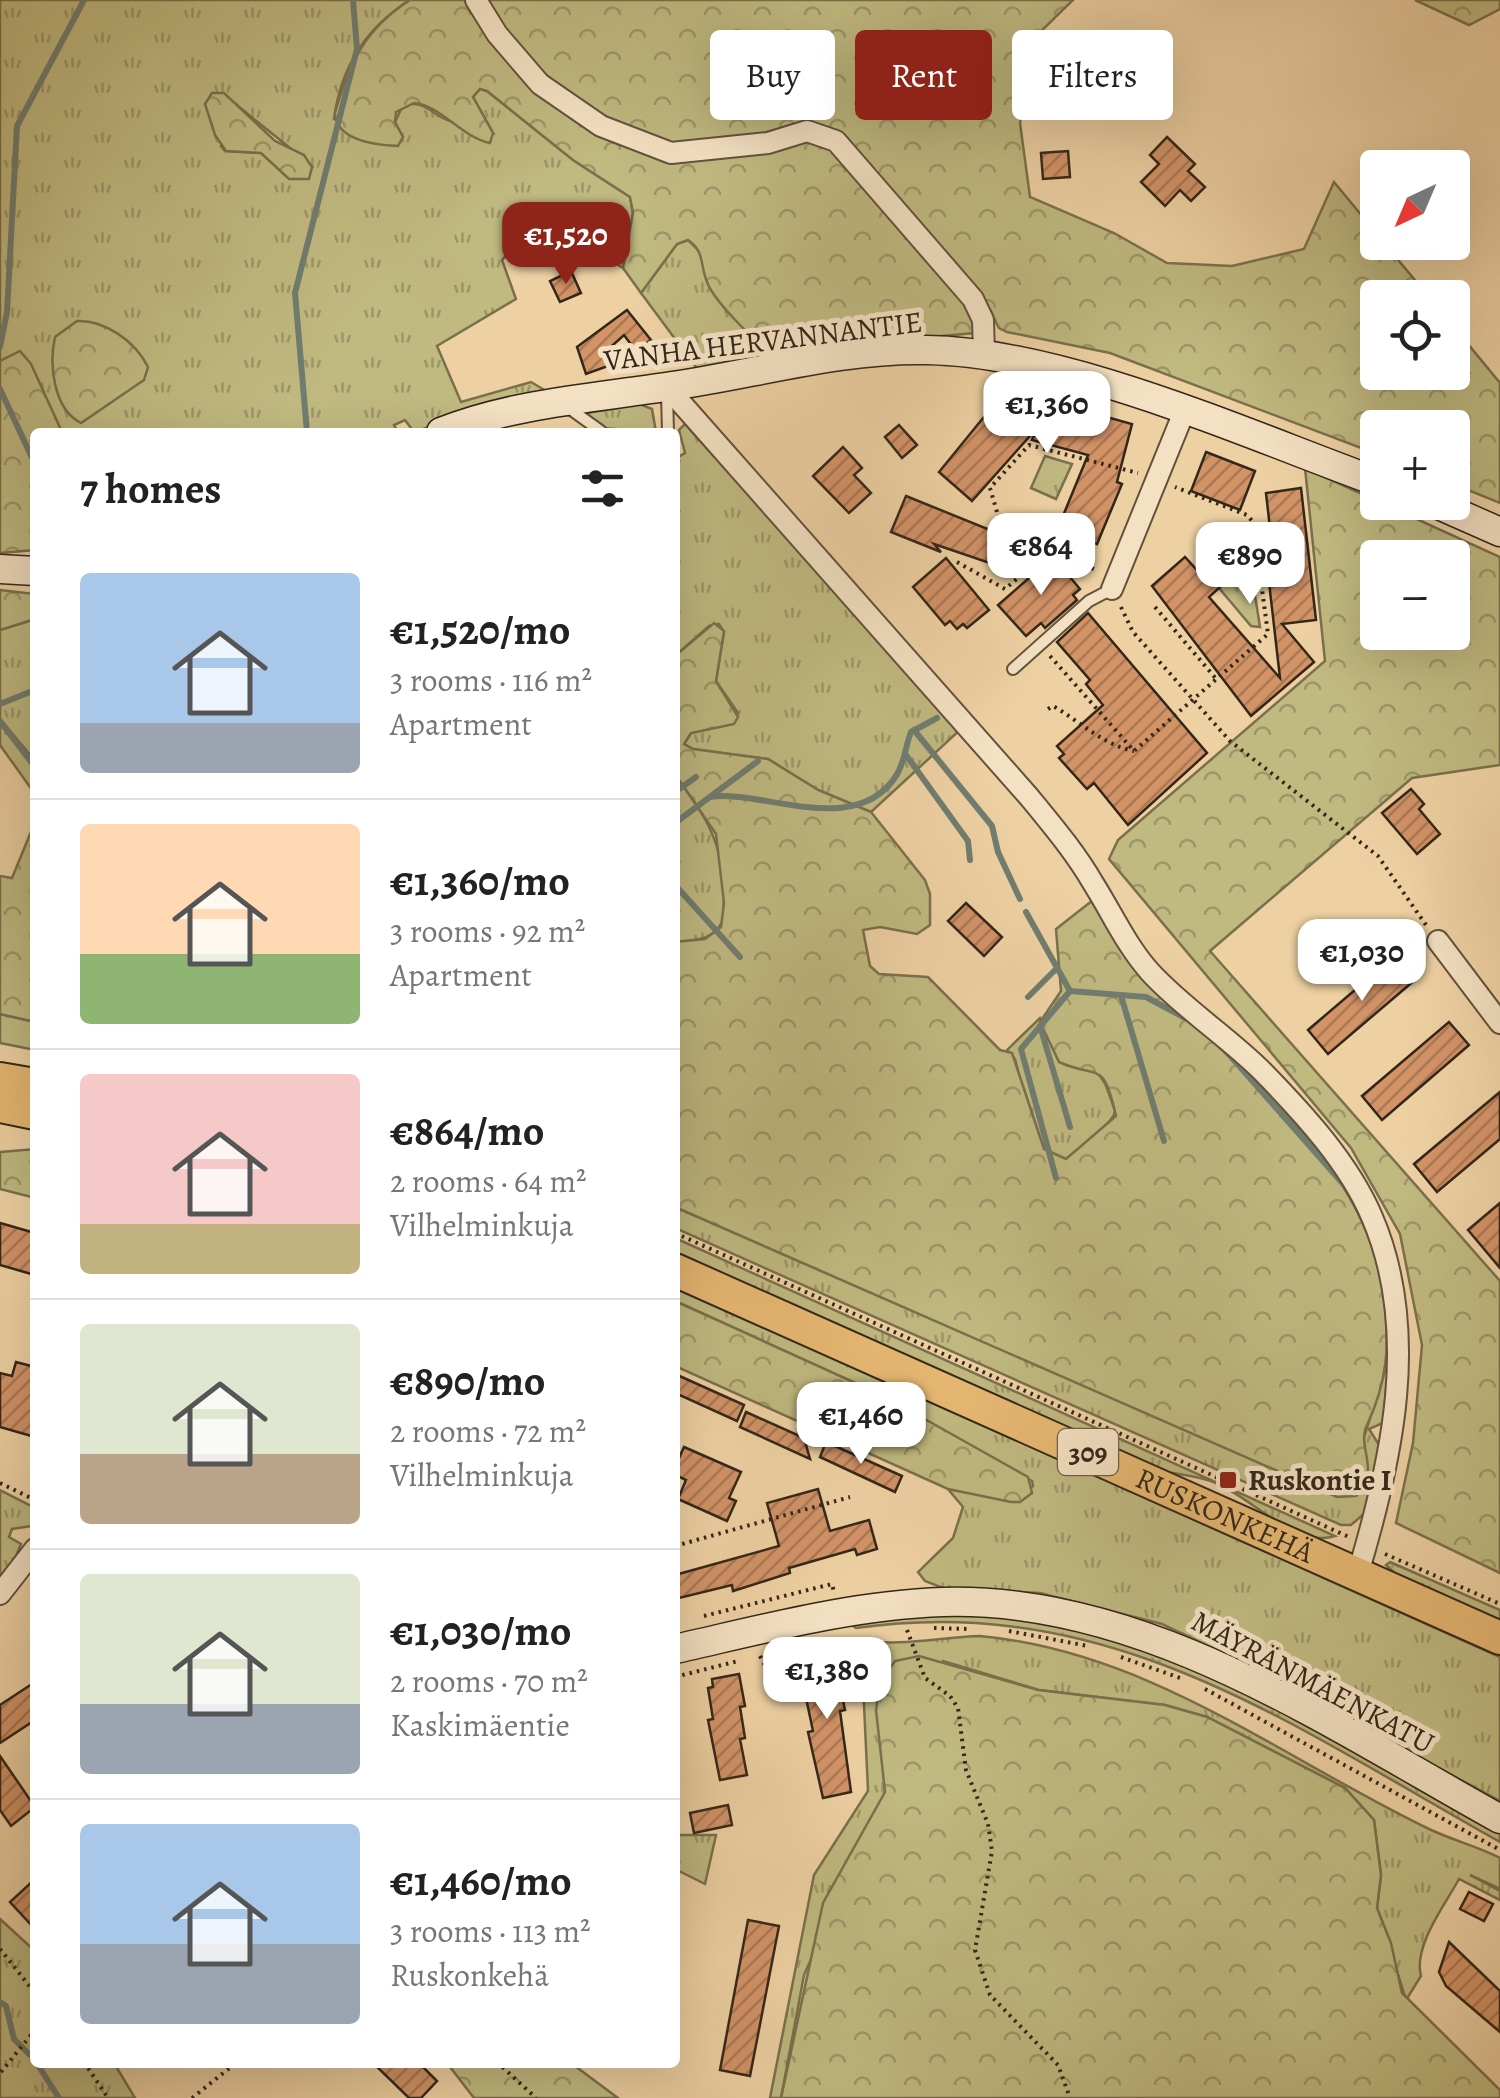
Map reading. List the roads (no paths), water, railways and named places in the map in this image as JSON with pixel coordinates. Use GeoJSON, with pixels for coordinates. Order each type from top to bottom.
{"type":"FeatureCollection","features":[{"type":"Feature","properties":{"kind":"main road"},"geometry":{"type":"LineString","coordinates":[[8,1085],[30,1107]]}},
{"type":"Feature","properties":{"kind":"main road","name":"RUSKONKEHÄ"},"geometry":{"type":"LineString","coordinates":[[680,1272],[1362,1559],[1500,1638]]}},
{"type":"Feature","properties":{"kind":"street"},"geometry":{"type":"LineString","coordinates":[[476,0],[497,34],[540,84],[601,126],[671,152],[768,143],[808,131],[836,141],[973,299],[983,320],[984,354]]}},
{"type":"Feature","properties":{"kind":"street","name":"VANHA HERVANNANTIE"},"geometry":{"type":"LineString","coordinates":[[457,428],[561,402],[839,358],[924,350],[984,354],[1058,371],[1360,476]]}},
{"type":"Feature","properties":{"kind":"street"},"geometry":{"type":"LineString","coordinates":[[666,387],[1030,798],[1069,846],[1143,963],[1262,1070],[1348,1174],[1372,1216],[1389,1268],[1397,1319],[1393,1434],[1362,1559]]}},
{"type":"Feature","properties":{"kind":"street"},"geometry":{"type":"LineString","coordinates":[[1114,584],[1184,412]]}},
{"type":"Feature","properties":{"kind":"street"},"geometry":{"type":"LineString","coordinates":[[1470,519],[1500,532]]}},
{"type":"Feature","properties":{"kind":"street"},"geometry":{"type":"LineString","coordinates":[[0,570],[30,571]]}},
{"type":"Feature","properties":{"kind":"street"},"geometry":{"type":"LineString","coordinates":[[1438,941],[1500,1023]]}},
{"type":"Feature","properties":{"kind":"street"},"geometry":{"type":"LineString","coordinates":[[0,1594],[30,1555]]}},
{"type":"Feature","properties":{"kind":"street","name":"MÄYRÄNMÄENKATU"},"geometry":{"type":"LineString","coordinates":[[680,1648],[836,1612],[910,1603],[995,1604],[1068,1614],[1160,1640],[1214,1664],[1500,1819]]}},
{"type":"Feature","properties":{"kind":"lane"},"geometry":{"type":"LineString","coordinates":[[666,387],[668,428]]}},
{"type":"Feature","properties":{"kind":"lane"},"geometry":{"type":"LineString","coordinates":[[561,402],[597,428]]}},
{"type":"Feature","properties":{"kind":"lane"},"geometry":{"type":"LineString","coordinates":[[1013,669],[1089,601],[1114,584]]}},
{"type":"Feature","properties":{"kind":"waterway"},"geometry":{"type":"LineString","coordinates":[[0,347],[7,312],[17,126],[84,0]]}},
{"type":"Feature","properties":{"kind":"waterway"},"geometry":{"type":"LineString","coordinates":[[307,428],[295,293],[357,49],[353,0]]}},
{"type":"Feature","properties":{"kind":"waterway"},"geometry":{"type":"LineString","coordinates":[[0,389],[30,453]]}},
{"type":"Feature","properties":{"kind":"waterway"},"geometry":{"type":"LineString","coordinates":[[0,704],[30,692]]}},
{"type":"Feature","properties":{"kind":"waterway"},"geometry":{"type":"LineString","coordinates":[[710,797],[731,796],[807,807],[857,805],[878,795],[896,776],[911,732],[937,718]]}},
{"type":"Feature","properties":{"kind":"waterway"},"geometry":{"type":"LineString","coordinates":[[0,721],[30,760]]}},
{"type":"Feature","properties":{"kind":"waterway"},"geometry":{"type":"LineString","coordinates":[[914,730],[992,826],[998,852],[1020,899]]}},
{"type":"Feature","properties":{"kind":"waterway"},"geometry":{"type":"LineString","coordinates":[[906,755],[968,841],[970,860]]}},
{"type":"Feature","properties":{"kind":"waterway"},"geometry":{"type":"LineString","coordinates":[[680,819],[758,761]]}},
{"type":"Feature","properties":{"kind":"waterway"},"geometry":{"type":"LineString","coordinates":[[680,788],[696,777]]}},
{"type":"Feature","properties":{"kind":"waterway"},"geometry":{"type":"LineString","coordinates":[[680,891],[740,957]]}},
{"type":"Feature","properties":{"kind":"waterway"},"geometry":{"type":"LineString","coordinates":[[1026,912],[1070,991],[1021,1049],[1056,1178]]}},
{"type":"Feature","properties":{"kind":"waterway"},"geometry":{"type":"LineString","coordinates":[[1028,997],[1057,968]]}},
{"type":"Feature","properties":{"kind":"waterway"},"geometry":{"type":"LineString","coordinates":[[1070,991],[1146,997],[1185,1018]]}},
{"type":"Feature","properties":{"kind":"waterway"},"geometry":{"type":"LineString","coordinates":[[1122,999],[1164,1141]]}},
{"type":"Feature","properties":{"kind":"waterway"},"geometry":{"type":"LineString","coordinates":[[1040,1026],[1070,1127]]}},
{"type":"Feature","properties":{"kind":"waterway"},"geometry":{"type":"LineString","coordinates":[[1226,1051],[1344,1185]]}},
{"type":"Feature","properties":{"kind":"waterway"},"geometry":{"type":"LineString","coordinates":[[0,2002],[6,2006],[14,2039],[30,2055]]}},
{"type":"Feature","properties":{"kind":"waterway"},"geometry":{"type":"LineString","coordinates":[[40,2068],[59,2098]]}},
{"type":"Feature","properties":{"kind":"place","name":"Ruskontie I"},"geometry":{"type":"Point","coordinates":[1228,1480]}}]}
